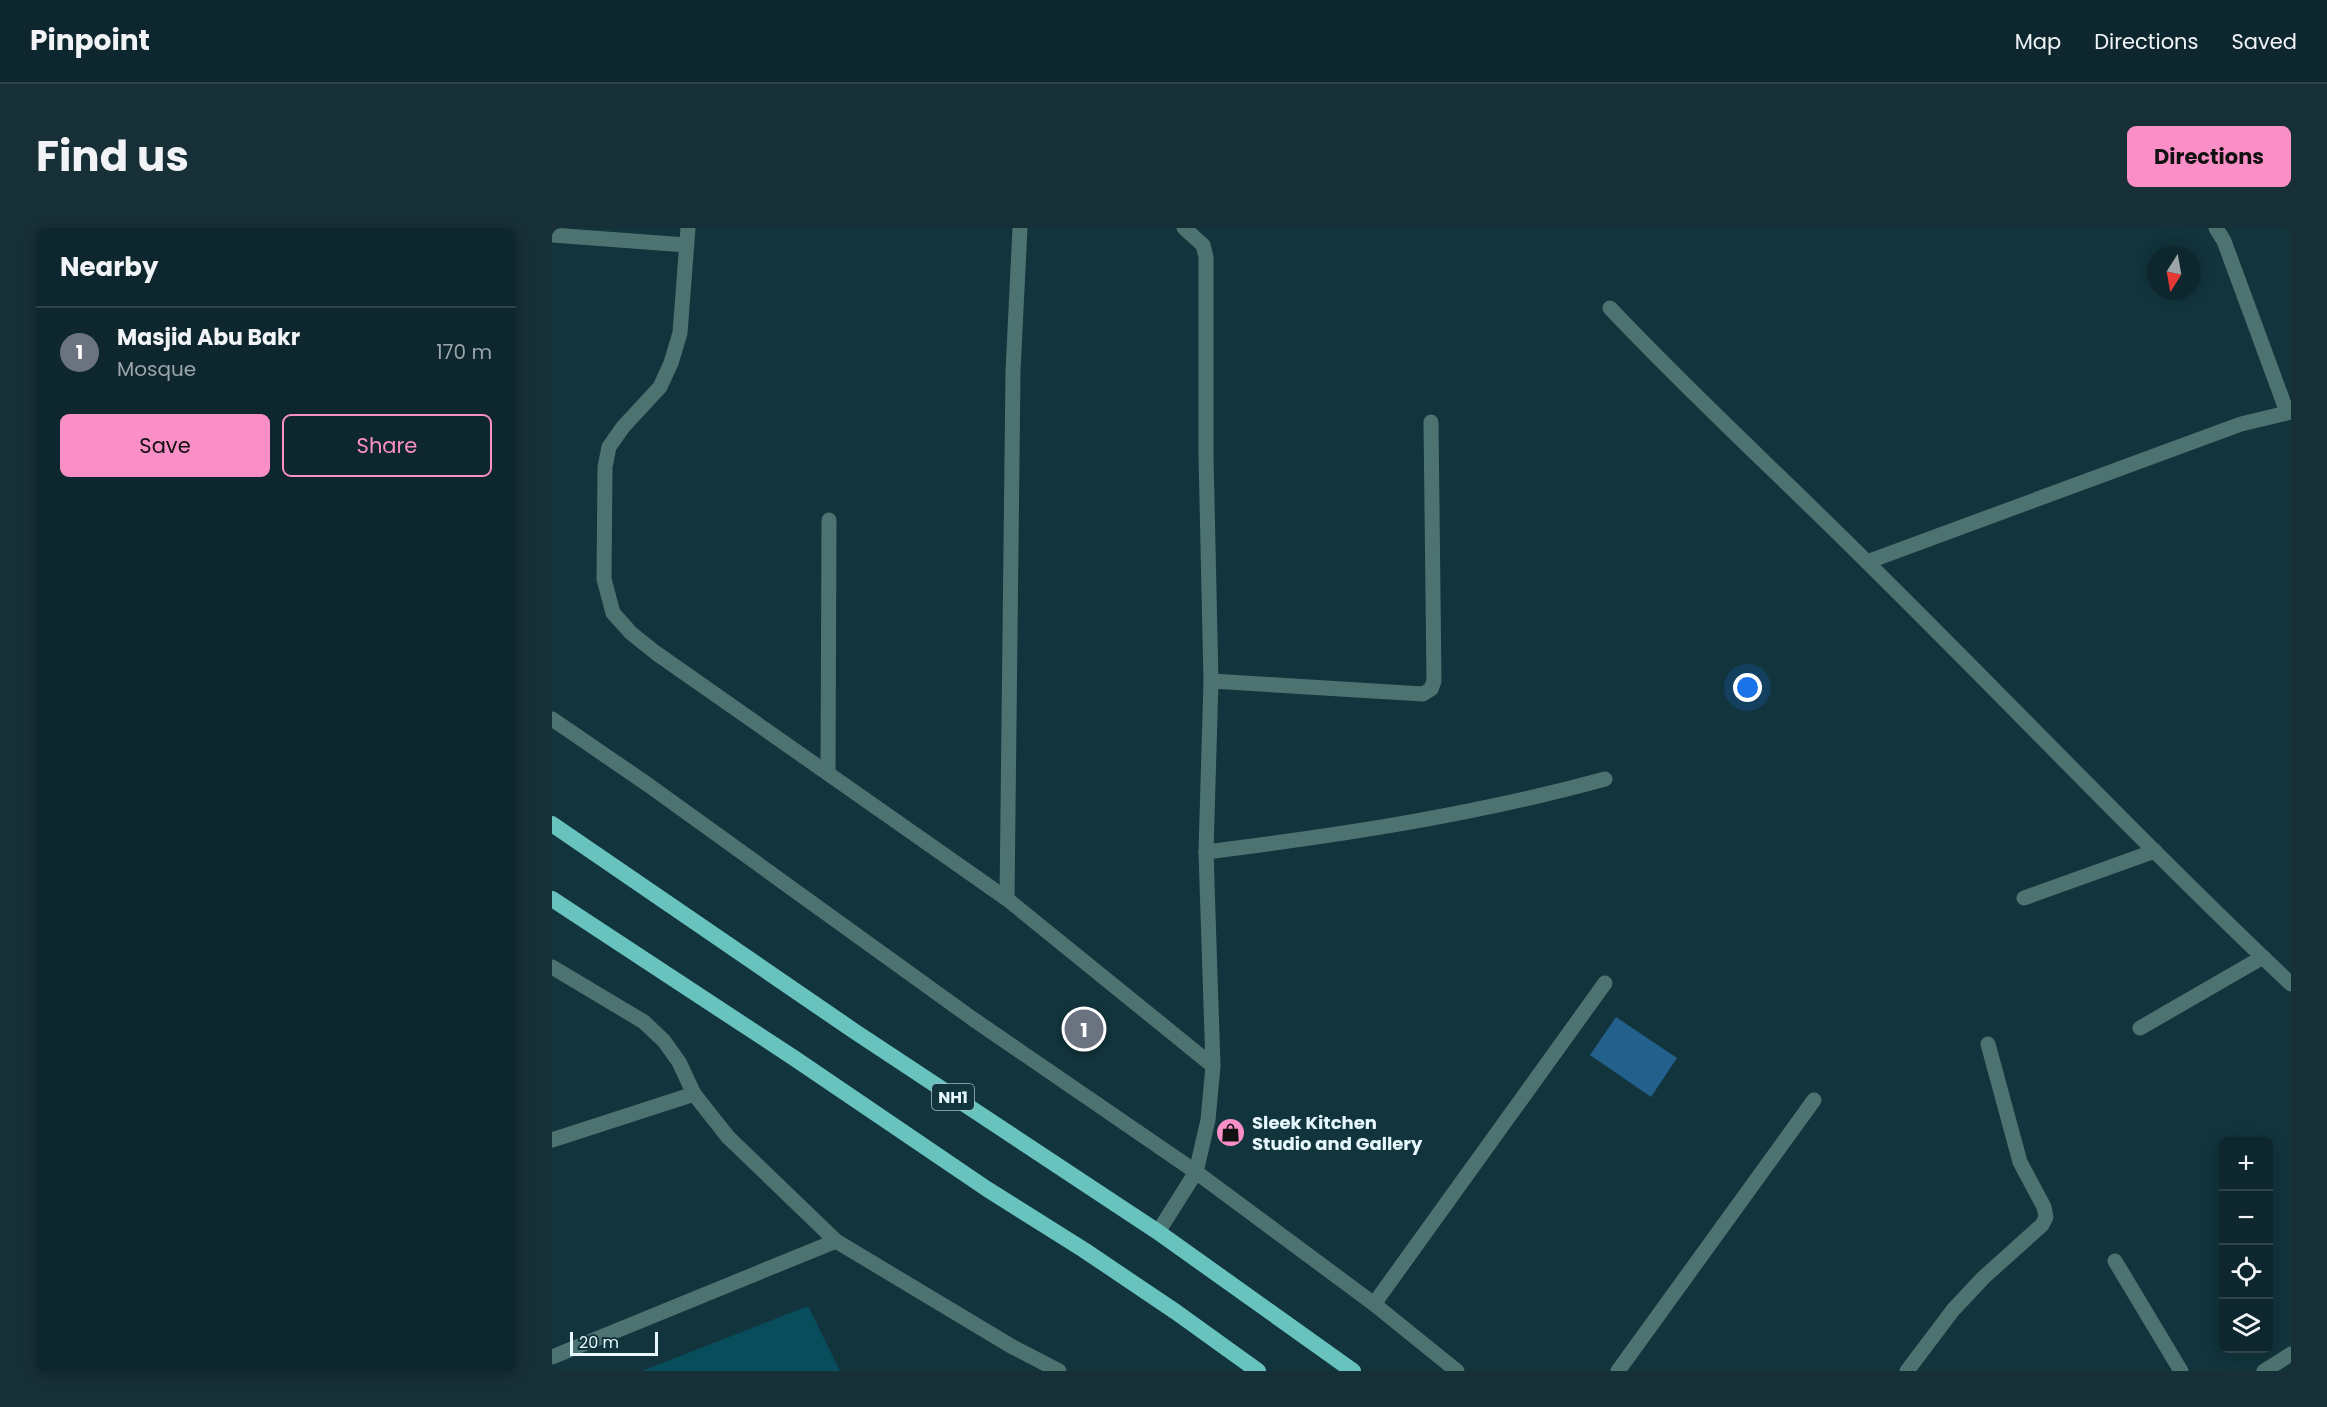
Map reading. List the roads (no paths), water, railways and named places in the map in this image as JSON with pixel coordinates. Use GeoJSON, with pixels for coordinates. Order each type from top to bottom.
{"type":"FeatureCollection","features":[{"type":"Feature","properties":{"kind":"highway","name":"NH1"},"geometry":{"type":"LineString","coordinates":[[552,824],[854,1031],[1158,1232],[1353,1371]]}},
{"type":"Feature","properties":{"kind":"highway"},"geometry":{"type":"LineString","coordinates":[[552,899],[794,1058],[987,1189],[1158,1299],[1258,1371]]}},
{"type":"Feature","properties":{"kind":"street"},"geometry":{"type":"LineString","coordinates":[[688,228],[680,333],[672,363],[660,387],[623,427],[609,447],[605,467],[603,579],[613,613],[631,633],[656,653],[1007,898],[1213,1066]]}},
{"type":"Feature","properties":{"kind":"street"},"geometry":{"type":"LineString","coordinates":[[1007,898],[1013,371],[1020,228]]}},
{"type":"Feature","properties":{"kind":"street"},"geometry":{"type":"LineString","coordinates":[[1158,1232],[1196,1172],[1208,1120],[1213,1066],[1206,852],[1210,681],[1206,456],[1206,257],[1203,245],[1184,228]]}},
{"type":"Feature","properties":{"kind":"street"},"geometry":{"type":"LineString","coordinates":[[1867,562],[2241,424],[2289,412],[2224,241],[2216,228]]}},
{"type":"Feature","properties":{"kind":"street"},"geometry":{"type":"LineString","coordinates":[[552,235],[687,245]]}},
{"type":"Feature","properties":{"kind":"street"},"geometry":{"type":"LineString","coordinates":[[1610,308],[1667,368],[1867,562],[2155,851],[2263,957],[2288,978]]}},
{"type":"Feature","properties":{"kind":"street"},"geometry":{"type":"LineString","coordinates":[[1210,681],[1424,694],[1431,689],[1434,681],[1431,423]]}},
{"type":"Feature","properties":{"kind":"street"},"geometry":{"type":"LineString","coordinates":[[828,773],[829,520]]}},
{"type":"Feature","properties":{"kind":"street"},"geometry":{"type":"LineString","coordinates":[[552,719],[973,1018],[1196,1172],[1374,1304],[1457,1371]]}},
{"type":"Feature","properties":{"kind":"street"},"geometry":{"type":"LineString","coordinates":[[1206,852],[1337,835],[1451,815],[1541,796],[1605,779]]}},
{"type":"Feature","properties":{"kind":"street"},"geometry":{"type":"LineString","coordinates":[[2024,898],[2155,851]]}},
{"type":"Feature","properties":{"kind":"street"},"geometry":{"type":"LineString","coordinates":[[2140,1028],[2263,957]]}},
{"type":"Feature","properties":{"kind":"street"},"geometry":{"type":"LineString","coordinates":[[552,967],[559,978],[644,1022],[664,1041],[679,1062],[694,1094],[728,1137],[836,1240],[1011,1346],[1059,1371]]}},
{"type":"Feature","properties":{"kind":"street"},"geometry":{"type":"LineString","coordinates":[[1374,1304],[1605,983]]}},
{"type":"Feature","properties":{"kind":"street"},"geometry":{"type":"LineString","coordinates":[[1908,1371],[1953,1310],[1983,1278],[2042,1225],[2046,1218],[2044,1207],[2020,1162],[1988,1044]]}},
{"type":"Feature","properties":{"kind":"street"},"geometry":{"type":"LineString","coordinates":[[552,1140],[694,1094]]}},
{"type":"Feature","properties":{"kind":"street"},"geometry":{"type":"LineString","coordinates":[[1618,1371],[1815,1100]]}},
{"type":"Feature","properties":{"kind":"street"},"geometry":{"type":"LineString","coordinates":[[552,1357],[836,1240]]}},
{"type":"Feature","properties":{"kind":"street"},"geometry":{"type":"LineString","coordinates":[[2115,1261],[2181,1371]]}},
{"type":"Feature","properties":{"kind":"street"},"geometry":{"type":"LineString","coordinates":[[2264,1371],[2291,1354]]}},
{"type":"Feature","properties":{"kind":"place","name":"Masjid Abu Bakr"},"geometry":{"type":"Point","coordinates":[1084,1029]}},
{"type":"Feature","properties":{"kind":"place","name":"Sleek Kitchen Studio and Gallery"},"geometry":{"type":"Point","coordinates":[1231,1133]}}]}
